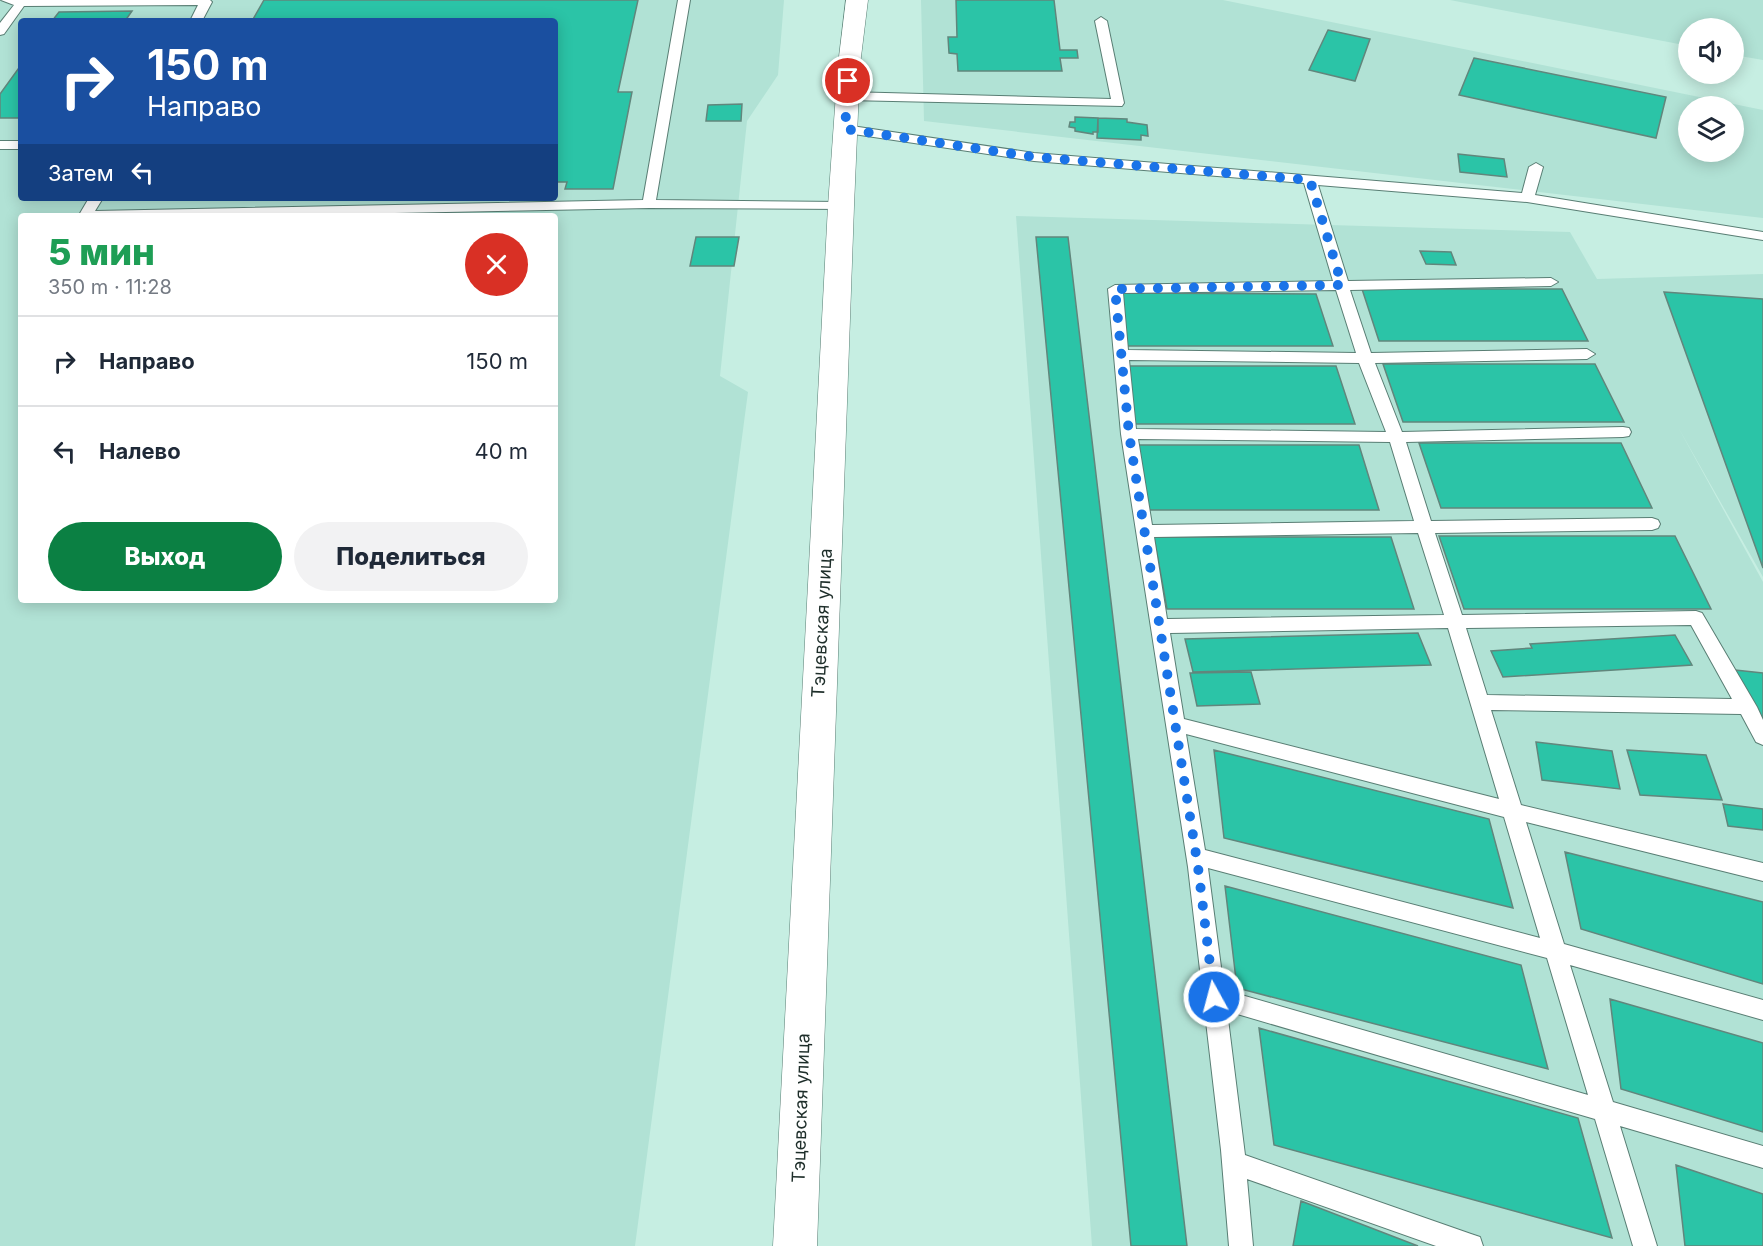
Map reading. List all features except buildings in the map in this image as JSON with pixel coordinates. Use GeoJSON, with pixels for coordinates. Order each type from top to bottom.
{"type":"FeatureCollection","features":[{"type":"Feature","properties":{"kind":"main road","name":"Тэцевская улица"},"geometry":{"type":"LineString","coordinates":[[795,1246],[841,206],[847,96],[857,0]]}},
{"type":"Feature","properties":{"kind":"lane"},"geometry":{"type":"LineString","coordinates":[[7,0],[21,3],[206,3],[198,18]]}},
{"type":"Feature","properties":{"kind":"lane"},"geometry":{"type":"LineString","coordinates":[[649,204],[684,0]]}},
{"type":"Feature","properties":{"kind":"lane"},"geometry":{"type":"LineString","coordinates":[[0,31],[21,3]]}},
{"type":"Feature","properties":{"kind":"lane"},"geometry":{"type":"LineString","coordinates":[[847,96],[1118,103],[1101,21]]}},
{"type":"Feature","properties":{"kind":"lane"},"geometry":{"type":"LineString","coordinates":[[845,129],[1034,157],[1527,198],[1763,236]]}},
{"type":"Feature","properties":{"kind":"lane"},"geometry":{"type":"LineString","coordinates":[[0,145],[18,145]]}},
{"type":"Feature","properties":{"kind":"lane"},"geometry":{"type":"LineString","coordinates":[[1527,198],[1536,167]]}},
{"type":"Feature","properties":{"kind":"lane"},"geometry":{"type":"LineString","coordinates":[[1310,180],[1364,358],[1396,437],[1455,622],[1645,1246]]}},
{"type":"Feature","properties":{"kind":"lane"},"geometry":{"type":"LineString","coordinates":[[188,213],[649,204],[841,206]]}},
{"type":"Feature","properties":{"kind":"lane"},"geometry":{"type":"LineString","coordinates":[[1241,1246],[1234,1163],[1197,856],[1129,434],[1115,289],[1551,282]]}},
{"type":"Feature","properties":{"kind":"lane"},"geometry":{"type":"LineString","coordinates":[[1121,355],[1364,358],[1587,354]]}},
{"type":"Feature","properties":{"kind":"lane"},"geometry":{"type":"LineString","coordinates":[[1129,434],[1396,437],[1623,432]]}},
{"type":"Feature","properties":{"kind":"lane"},"geometry":{"type":"LineString","coordinates":[[1145,531],[1652,524]]}},
{"type":"Feature","properties":{"kind":"lane"},"geometry":{"type":"LineString","coordinates":[[1159,626],[1696,618],[1763,737]]}},
{"type":"Feature","properties":{"kind":"lane"},"geometry":{"type":"LineString","coordinates":[[1479,702],[1748,707]]}},
{"type":"Feature","properties":{"kind":"lane"},"geometry":{"type":"LineString","coordinates":[[1175,724],[1513,811],[1763,872]]}},
{"type":"Feature","properties":{"kind":"lane"},"geometry":{"type":"LineString","coordinates":[[1197,856],[1555,951],[1763,1010]]}},
{"type":"Feature","properties":{"kind":"lane"},"geometry":{"type":"LineString","coordinates":[[1214,997],[1763,1157]]}},
{"type":"Feature","properties":{"kind":"lane"},"geometry":{"type":"LineString","coordinates":[[1234,1163],[1471,1246]]}},
{"type":"Feature","properties":{"kind":"shaded area"},"geometry":{"type":"Polygon","coordinates":[[[0,0],[784,0],[778,75],[747,121],[720,376],[748,392],[635,1246],[0,1246],[0,0]]]}},
{"type":"Feature","properties":{"kind":"shaded area"},"geometry":{"type":"Polygon","coordinates":[[[921,0],[1223,0],[1694,96],[1678,96],[1678,162],[1744,162],[1744,106],[1763,110],[1763,218],[924,121],[921,0]]]}},
{"type":"Feature","properties":{"kind":"shaded area"},"geometry":{"type":"Polygon","coordinates":[[[1450,0],[1763,0],[1763,60],[1744,57],[1744,18],[1678,18],[1678,44],[1450,0]]]}},
{"type":"Feature","properties":{"kind":"shaded area"},"geometry":{"type":"Polygon","coordinates":[[[1016,216],[1570,232],[1597,279],[1763,274],[1763,577],[1678,427],[1763,582],[1763,1246],[1092,1246],[1016,216]]]}},
{"type":"Feature","properties":{"kind":"route"},"geometry":{"type":"LineString","coordinates":[[848,81],[845,129],[1034,157],[1310,180],[1342,285],[1115,289],[1129,434],[1198,867],[1214,997]]}}]}
